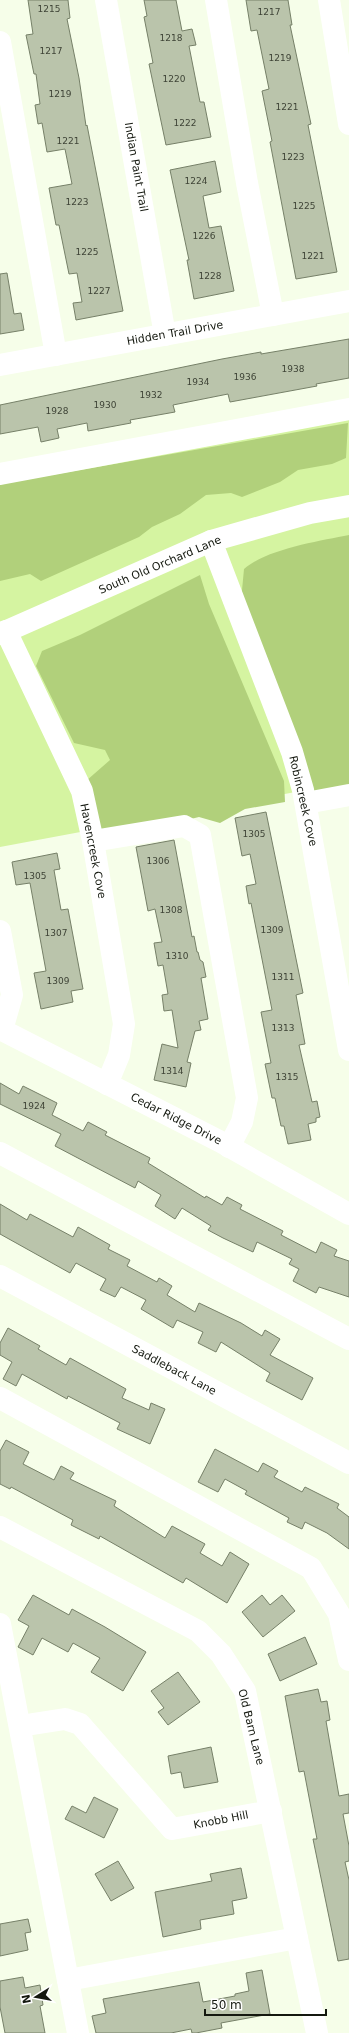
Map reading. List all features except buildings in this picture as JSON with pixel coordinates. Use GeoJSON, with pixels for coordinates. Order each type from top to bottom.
{"type":"FeatureCollection","features":[{"type":"Feature","properties":{"kind":"street","name":"Indian Paint Trail"},"geometry":{"type":"LineString","coordinates":[[106,0],[165,335]]}},
{"type":"Feature","properties":{"kind":"street"},"geometry":{"type":"LineString","coordinates":[[216,0],[247,183],[273,315]]}},
{"type":"Feature","properties":{"kind":"street"},"geometry":{"type":"LineString","coordinates":[[329,0],[349,123]]}},
{"type":"Feature","properties":{"kind":"street"},"geometry":{"type":"LineString","coordinates":[[0,42],[56,355]]}},
{"type":"Feature","properties":{"kind":"street","name":"Hidden Trail Drive"},"geometry":{"type":"LineString","coordinates":[[0,366],[349,301]]}},
{"type":"Feature","properties":{"kind":"street"},"geometry":{"type":"LineString","coordinates":[[0,474],[349,409]]}},
{"type":"Feature","properties":{"kind":"street","name":"South Old Orchard Lane"},"geometry":{"type":"LineString","coordinates":[[3,633],[211,541],[310,513],[349,506]]}},
{"type":"Feature","properties":{"kind":"street","name":"Robincreek Cove"},"geometry":{"type":"LineString","coordinates":[[211,541],[292,752],[306,803],[349,1050]]}},
{"type":"Feature","properties":{"kind":"street","name":"Havencreek Cove"},"geometry":{"type":"LineString","coordinates":[[3,633],[82,791],[93,841],[124,1024],[118,1055],[107,1084]]}},
{"type":"Feature","properties":{"kind":"street"},"geometry":{"type":"LineString","coordinates":[[306,803],[349,795]]}},
{"type":"Feature","properties":{"kind":"street"},"geometry":{"type":"LineString","coordinates":[[93,841],[184,826],[200,835],[247,1098],[242,1122],[229,1146]]}},
{"type":"Feature","properties":{"kind":"street"},"geometry":{"type":"LineString","coordinates":[[0,930],[12,995],[1,1029]]}},
{"type":"Feature","properties":{"kind":"street","name":"Cedar Ridge Drive"},"geometry":{"type":"LineString","coordinates":[[1,1029],[229,1146],[348,1211]]}},
{"type":"Feature","properties":{"kind":"street"},"geometry":{"type":"LineString","coordinates":[[0,1154],[349,1339]]}},
{"type":"Feature","properties":{"kind":"street","name":"Saddleback Lane"},"geometry":{"type":"LineString","coordinates":[[0,1276],[349,1463]]}},
{"type":"Feature","properties":{"kind":"street"},"geometry":{"type":"LineString","coordinates":[[0,1398],[311,1568],[340,1614],[349,1660]]}},
{"type":"Feature","properties":{"kind":"street","name":"Old Barn Lane"},"geometry":{"type":"LineString","coordinates":[[3,1534],[198,1631],[221,1654],[245,1691],[317,2033]]}},
{"type":"Feature","properties":{"kind":"street"},"geometry":{"type":"LineString","coordinates":[[0,1624],[78,2033]]}},
{"type":"Feature","properties":{"kind":"street","name":"Knobb Hill"},"geometry":{"type":"LineString","coordinates":[[20,1726],[65,1719],[80,1724],[172,1829],[271,1811]]}},
{"type":"Feature","properties":{"kind":"street"},"geometry":{"type":"LineString","coordinates":[[68,1980],[297,1938]]}},
{"type":"Feature","properties":{"kind":"green space"},"geometry":{"type":"Polygon","coordinates":[[[349,415],[349,782],[0,847],[0,479],[349,415]]]}},
{"type":"Feature","properties":{"kind":"green space"},"geometry":{"type":"Polygon","coordinates":[[[348,423],[346,458],[332,464],[298,470],[280,482],[242,497],[231,493],[206,495],[180,514],[152,527],[139,537],[41,581],[30,574],[0,581],[0,484],[348,423]]]}},
{"type":"Feature","properties":{"kind":"green space"},"geometry":{"type":"Polygon","coordinates":[[[349,535],[349,789],[310,797],[241,601],[244,569],[254,562],[279,551],[349,535]]]}},
{"type":"Feature","properties":{"kind":"green space"},"geometry":{"type":"Polygon","coordinates":[[[200,575],[209,604],[284,781],[285,802],[245,809],[220,823],[199,817],[170,824],[97,835],[86,781],[110,760],[105,750],[74,743],[36,666],[42,651],[80,635],[200,575]]]}}]}
